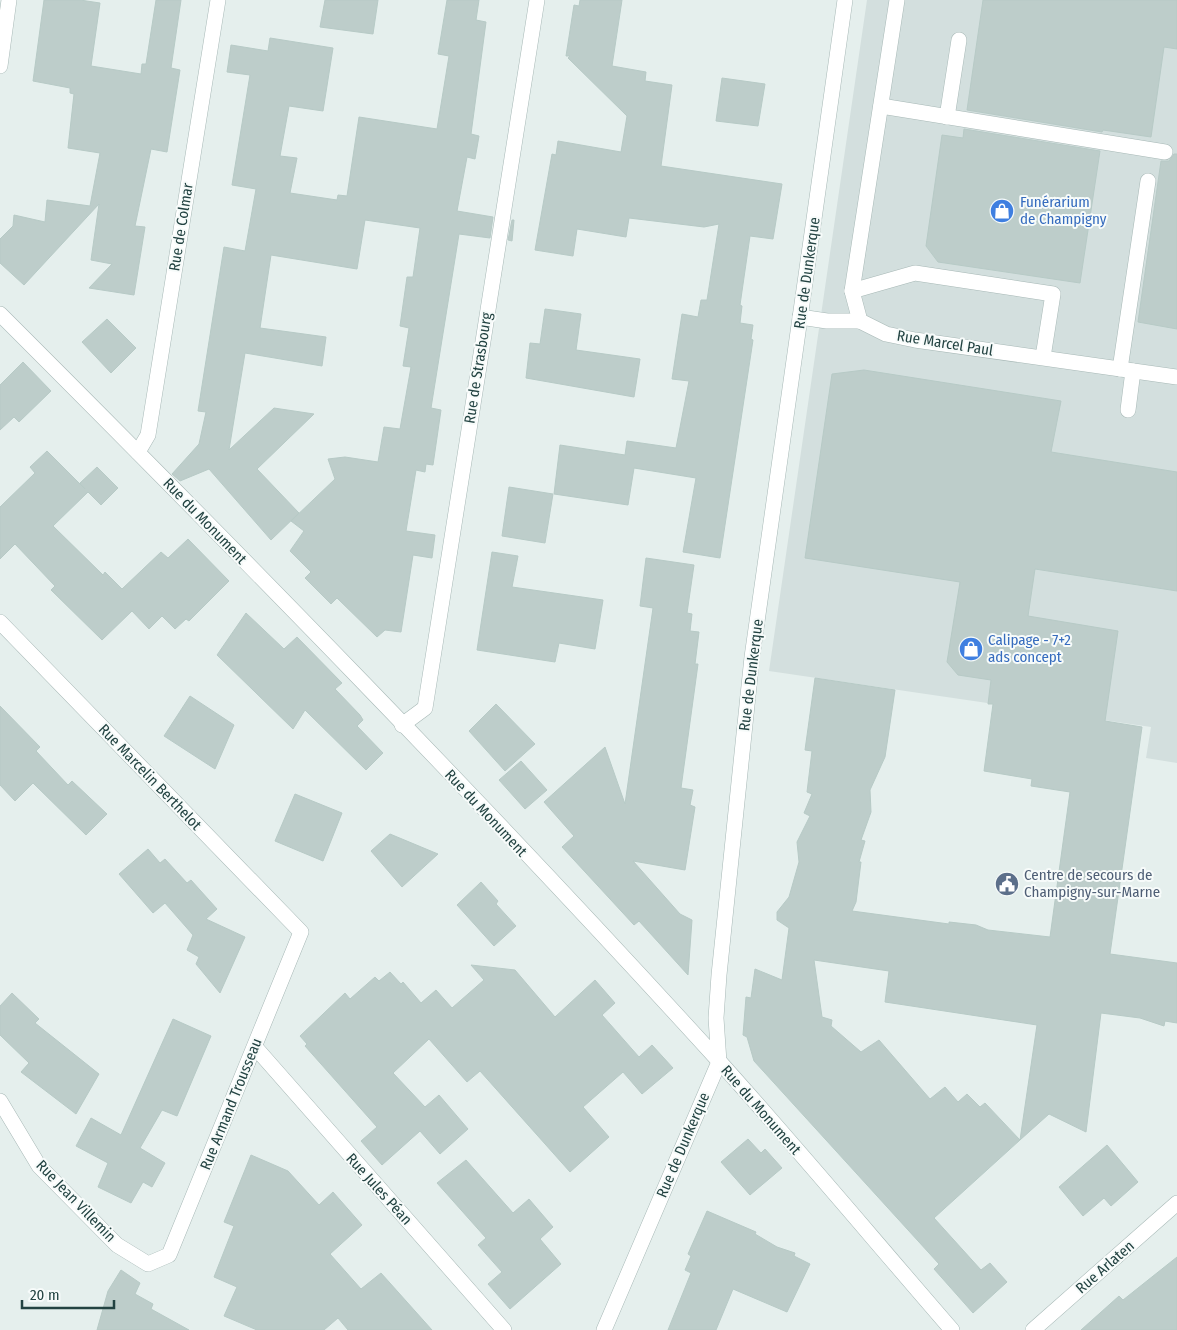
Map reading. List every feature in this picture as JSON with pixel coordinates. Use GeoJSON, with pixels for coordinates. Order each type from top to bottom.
{"type":"FeatureCollection","features":[{"type":"Feature","properties":{"kind":"street"},"geometry":{"type":"LineString","coordinates":[[0,66],[9,0]]}},
{"type":"Feature","properties":{"kind":"street","name":"Rue de Colmar"},"geometry":{"type":"LineString","coordinates":[[138,452],[148,435],[218,0]]}},
{"type":"Feature","properties":{"kind":"street","name":"Rue de Strasbourg"},"geometry":{"type":"LineString","coordinates":[[402,725],[425,708],[536,0]]}},
{"type":"Feature","properties":{"kind":"street","name":"Rue de Dunkerque"},"geometry":{"type":"LineString","coordinates":[[604,1330],[719,1062],[716,1018],[719,975],[752,657],[845,0]]}},
{"type":"Feature","properties":{"kind":"street"},"geometry":{"type":"LineString","coordinates":[[800,317],[827,321],[860,321],[852,291],[897,0]]}},
{"type":"Feature","properties":{"kind":"street"},"geometry":{"type":"LineString","coordinates":[[947,117],[959,40]]}},
{"type":"Feature","properties":{"kind":"street"},"geometry":{"type":"LineString","coordinates":[[881,106],[1165,152]]}},
{"type":"Feature","properties":{"kind":"street"},"geometry":{"type":"LineString","coordinates":[[1128,410],[1126,370],[1148,181]]}},
{"type":"Feature","properties":{"kind":"street"},"geometry":{"type":"LineString","coordinates":[[852,291],[915,273],[1053,294],[1043,357]]}},
{"type":"Feature","properties":{"kind":"street","name":"Rue du Monument"},"geometry":{"type":"LineString","coordinates":[[0,314],[138,452],[402,725],[719,1062],[952,1330]]}},
{"type":"Feature","properties":{"kind":"street","name":"Rue Marcel Paul"},"geometry":{"type":"LineString","coordinates":[[860,321],[886,334],[915,340],[1177,377]]}},
{"type":"Feature","properties":{"kind":"street","name":"Rue Marcelin Berthelot"},"geometry":{"type":"LineString","coordinates":[[0,622],[301,932]]}},
{"type":"Feature","properties":{"kind":"street","name":"Rue Armand Trousseau"},"geometry":{"type":"LineString","coordinates":[[148,1264],[169,1255],[301,932]]}},
{"type":"Feature","properties":{"kind":"street","name":"Rue Jules Péan"},"geometry":{"type":"LineString","coordinates":[[255,1047],[504,1330]]}},
{"type":"Feature","properties":{"kind":"street","name":"Rue Jean Villemin"},"geometry":{"type":"LineString","coordinates":[[0,1101],[39,1166],[117,1245],[148,1264]]}},
{"type":"Feature","properties":{"kind":"street","name":"Rue Arlaten"},"geometry":{"type":"LineString","coordinates":[[1033,1330],[1177,1203]]}},
{"type":"Feature","properties":{"kind":"shaded area"},"geometry":{"type":"Polygon","coordinates":[[[867,0],[1177,0],[1177,763],[1146,758],[1151,727],[769,671],[867,0]]]}},
{"type":"Feature","properties":{"kind":"building"},"geometry":{"type":"Polygon","coordinates":[[[44,0],[80,0],[100,3],[91,66],[141,74],[142,64],[146,64],[156,0],[181,0],[171,68],[180,70],[167,152],[151,149],[135,226],[145,227],[134,295],[89,288],[112,264],[91,260],[99,204],[24,285],[0,263],[0,239],[13,226],[14,215],[45,222],[47,200],[90,206],[100,153],[68,148],[74,94],[70,93],[70,88],[33,81],[44,0]]]}},
{"type":"Feature","properties":{"kind":"building"},"geometry":{"type":"Polygon","coordinates":[[[325,0],[378,0],[373,34],[320,27],[325,0]]]}},
{"type":"Feature","properties":{"kind":"building"},"geometry":{"type":"Polygon","coordinates":[[[447,0],[479,0],[476,20],[486,22],[471,134],[479,136],[475,159],[467,157],[457,211],[493,217],[490,238],[459,234],[431,408],[441,410],[433,465],[426,464],[425,472],[416,470],[406,531],[435,535],[432,558],[413,555],[401,632],[385,630],[377,637],[337,598],[331,604],[305,578],[311,572],[290,551],[304,531],[291,521],[335,479],[328,459],[345,457],[378,462],[384,427],[400,429],[411,367],[403,366],[409,328],[400,326],[407,277],[413,277],[420,228],[365,220],[357,269],[271,255],[260,328],[326,337],[322,366],[245,353],[229,450],[274,408],[314,414],[257,469],[299,513],[271,540],[209,469],[180,481],[172,474],[199,444],[206,412],[198,411],[224,247],[245,251],[256,189],[232,185],[250,75],[227,72],[231,45],[268,51],[270,38],[333,48],[323,111],[289,106],[280,156],[297,158],[290,193],[337,200],[338,195],[347,196],[359,117],[437,129],[449,56],[438,54],[447,0]]]}},
{"type":"Feature","properties":{"kind":"building"},"geometry":{"type":"Polygon","coordinates":[[[580,0],[622,0],[612,66],[646,72],[645,81],[672,85],[661,166],[782,184],[773,239],[750,236],[740,305],[742,306],[740,323],[753,325],[751,339],[753,340],[720,558],[683,552],[696,478],[634,468],[628,505],[554,494],[560,445],[625,455],[627,441],[676,448],[689,381],[672,379],[682,314],[698,317],[701,300],[707,300],[719,224],[704,227],[629,218],[626,237],[577,229],[573,256],[535,250],[552,154],[556,155],[558,141],[621,152],[627,116],[568,58],[570,56],[566,56],[574,5],[579,6],[580,0]]]}},
{"type":"Feature","properties":{"kind":"building"},"geometry":{"type":"Polygon","coordinates":[[[983,0],[1177,0],[1177,49],[1164,47],[1151,137],[1103,130],[1102,132],[967,110],[983,0]]]}},
{"type":"Feature","properties":{"kind":"building"},"geometry":{"type":"Polygon","coordinates":[[[722,78],[765,84],[758,126],[716,121],[722,78]]]}},
{"type":"Feature","properties":{"kind":"building"},"geometry":{"type":"Polygon","coordinates":[[[964,129],[1100,151],[1080,283],[938,262],[926,246],[942,135],[963,138],[964,129]]]}},
{"type":"Feature","properties":{"kind":"building"},"geometry":{"type":"Polygon","coordinates":[[[1174,154],[1177,154],[1177,329],[1138,322],[1161,161],[1169,161],[1174,154]]]}},
{"type":"Feature","properties":{"kind":"building"},"geometry":{"type":"Polygon","coordinates":[[[512,220],[514,220],[512,241],[508,240],[512,220]]]}},
{"type":"Feature","properties":{"kind":"building"},"geometry":{"type":"Polygon","coordinates":[[[545,309],[581,314],[576,350],[640,359],[634,397],[526,378],[530,343],[540,344],[545,309]]]}},
{"type":"Feature","properties":{"kind":"building"},"geometry":{"type":"Polygon","coordinates":[[[107,319],[136,348],[111,373],[82,342],[107,319]]]}},
{"type":"Feature","properties":{"kind":"building"},"geometry":{"type":"Polygon","coordinates":[[[23,362],[51,391],[19,422],[14,417],[0,430],[0,385],[23,362]]]}},
{"type":"Feature","properties":{"kind":"building"},"geometry":{"type":"Polygon","coordinates":[[[864,370],[1061,401],[1051,452],[1177,472],[1177,591],[1035,569],[1028,616],[1118,631],[1105,721],[1142,727],[1110,954],[1177,963],[1177,1023],[1165,1021],[1164,1026],[1140,1018],[1101,1013],[1086,1132],[1049,1114],[934,1218],[981,1270],[990,1263],[1007,1282],[973,1313],[934,1269],[939,1264],[754,1061],[747,1037],[743,1035],[746,997],[751,998],[755,969],[782,980],[789,928],[777,920],[777,912],[789,897],[799,862],[797,842],[810,816],[804,813],[812,794],[807,792],[812,751],[805,750],[815,678],[895,690],[885,757],[870,790],[871,812],[861,840],[865,841],[859,862],[861,862],[856,902],[852,911],[949,924],[949,922],[976,925],[988,930],[1050,937],[1070,792],[1031,786],[1032,779],[984,771],[993,704],[988,704],[991,680],[958,675],[947,662],[960,582],[805,558],[832,374],[864,370]],[[814,960],[822,1017],[832,1020],[831,1026],[861,1052],[879,1040],[930,1099],[945,1087],[958,1102],[967,1094],[980,1107],[985,1103],[1020,1140],[1037,1025],[885,1002],[889,971],[814,960]]]}},
{"type":"Feature","properties":{"kind":"building"},"geometry":{"type":"Polygon","coordinates":[[[47,451],[85,489],[80,483],[97,467],[118,488],[101,505],[88,492],[53,526],[103,575],[105,572],[122,589],[161,552],[168,558],[188,539],[229,581],[189,621],[186,619],[175,629],[162,616],[149,629],[132,611],[102,640],[51,590],[55,586],[15,544],[0,559],[0,507],[35,473],[30,467],[47,451]]]}},
{"type":"Feature","properties":{"kind":"building"},"geometry":{"type":"Polygon","coordinates":[[[509,487],[553,494],[545,543],[502,536],[509,487]]]}},
{"type":"Feature","properties":{"kind":"building"},"geometry":{"type":"Polygon","coordinates":[[[492,552],[518,556],[512,587],[603,600],[595,649],[559,643],[555,662],[477,650],[492,552]]]}},
{"type":"Feature","properties":{"kind":"building"},"geometry":{"type":"Polygon","coordinates":[[[646,558],[694,565],[687,613],[692,614],[690,631],[699,632],[695,664],[698,664],[681,788],[693,790],[690,805],[695,807],[685,870],[633,861],[680,914],[692,920],[688,975],[639,921],[634,925],[562,847],[574,836],[544,802],[605,747],[625,804],[653,608],[640,606],[646,558]]]}},
{"type":"Feature","properties":{"kind":"building"},"geometry":{"type":"Polygon","coordinates":[[[246,613],[284,649],[297,637],[342,683],[335,689],[363,720],[357,726],[383,753],[366,770],[305,710],[293,729],[217,655],[246,613]]]}},
{"type":"Feature","properties":{"kind":"building"},"geometry":{"type":"Polygon","coordinates":[[[190,696],[234,725],[215,769],[164,736],[190,696]]]}},
{"type":"Feature","properties":{"kind":"building"},"geometry":{"type":"Polygon","coordinates":[[[496,704],[535,744],[505,771],[469,731],[496,704]]]}},
{"type":"Feature","properties":{"kind":"building"},"geometry":{"type":"Polygon","coordinates":[[[0,706],[40,747],[36,751],[68,785],[72,781],[107,814],[86,835],[33,783],[15,801],[0,785],[0,706]]]}},
{"type":"Feature","properties":{"kind":"building"},"geometry":{"type":"Polygon","coordinates":[[[521,761],[547,790],[525,809],[499,780],[521,761]]]}},
{"type":"Feature","properties":{"kind":"building"},"geometry":{"type":"Polygon","coordinates":[[[295,794],[342,813],[323,861],[275,841],[295,794]]]}},
{"type":"Feature","properties":{"kind":"building"},"geometry":{"type":"Polygon","coordinates":[[[390,834],[438,854],[402,887],[371,851],[390,834]]]}},
{"type":"Feature","properties":{"kind":"building"},"geometry":{"type":"Polygon","coordinates":[[[148,849],[160,863],[165,859],[187,883],[191,880],[217,909],[206,919],[245,937],[220,993],[196,964],[199,957],[187,950],[193,935],[165,903],[153,913],[119,874],[148,849]]]}},
{"type":"Feature","properties":{"kind":"building"},"geometry":{"type":"Polygon","coordinates":[[[481,882],[498,901],[496,904],[516,926],[494,946],[457,905],[481,882]]]}},
{"type":"Feature","properties":{"kind":"building"},"geometry":{"type":"Polygon","coordinates":[[[471,965],[515,970],[555,1017],[595,980],[615,1003],[602,1015],[639,1057],[652,1045],[673,1068],[642,1094],[623,1072],[583,1107],[609,1137],[570,1172],[480,1071],[467,1082],[429,1039],[393,1073],[425,1107],[439,1095],[468,1129],[440,1154],[420,1131],[382,1165],[361,1141],[377,1127],[305,1046],[307,1044],[300,1036],[345,993],[350,999],[375,977],[379,981],[390,972],[401,984],[403,982],[421,1003],[436,990],[452,1008],[484,980],[471,965]]]}},
{"type":"Feature","properties":{"kind":"building"},"geometry":{"type":"Polygon","coordinates":[[[12,993],[39,1019],[35,1023],[99,1074],[76,1114],[21,1072],[29,1063],[0,1035],[0,1006],[12,993]]]}},
{"type":"Feature","properties":{"kind":"building"},"geometry":{"type":"Polygon","coordinates":[[[173,1019],[211,1036],[177,1116],[162,1110],[140,1148],[165,1163],[152,1187],[143,1182],[131,1203],[98,1187],[108,1163],[76,1146],[91,1118],[121,1135],[173,1019]]]}},
{"type":"Feature","properties":{"kind":"building"},"geometry":{"type":"Polygon","coordinates":[[[748,1139],[761,1153],[765,1149],[782,1168],[750,1195],[721,1162],[748,1139]]]}},
{"type":"Feature","properties":{"kind":"building"},"geometry":{"type":"Polygon","coordinates":[[[1107,1145],[1138,1182],[1111,1206],[1104,1198],[1083,1216],[1059,1187],[1107,1145]]]}},
{"type":"Feature","properties":{"kind":"building"},"geometry":{"type":"Polygon","coordinates":[[[251,1155],[288,1171],[319,1205],[333,1192],[362,1225],[330,1254],[361,1289],[381,1273],[432,1330],[348,1330],[338,1318],[324,1330],[257,1330],[224,1316],[237,1287],[214,1277],[234,1226],[224,1222],[251,1155]]]}},
{"type":"Feature","properties":{"kind":"building"},"geometry":{"type":"Polygon","coordinates":[[[466,1160],[513,1213],[529,1199],[553,1227],[540,1239],[561,1264],[510,1309],[488,1284],[502,1272],[478,1245],[486,1238],[437,1183],[466,1160]]]}},
{"type":"Feature","properties":{"kind":"building"},"geometry":{"type":"Polygon","coordinates":[[[707,1211],[756,1232],[755,1234],[777,1247],[795,1253],[794,1256],[810,1264],[787,1312],[733,1289],[716,1330],[668,1330],[691,1273],[685,1270],[691,1256],[688,1254],[707,1211]]]}},
{"type":"Feature","properties":{"kind":"building"},"geometry":{"type":"Polygon","coordinates":[[[1177,1257],[1177,1330],[1081,1330],[1119,1296],[1123,1300],[1177,1257]]]}},
{"type":"Feature","properties":{"kind":"building"},"geometry":{"type":"Polygon","coordinates":[[[121,1270],[140,1283],[135,1294],[153,1304],[151,1309],[189,1330],[97,1330],[108,1291],[121,1270]]]}},
{"type":"Feature","properties":{"kind":"place","name":"Funérarium de Champigny"},"geometry":{"type":"Point","coordinates":[1002,211]}},
{"type":"Feature","properties":{"kind":"place","name":"Calipage - 7+2 ads concept"},"geometry":{"type":"Point","coordinates":[971,649]}},
{"type":"Feature","properties":{"kind":"place","name":"Centre de secours de Champigny-sur-Marne"},"geometry":{"type":"Point","coordinates":[1007,884]}}]}
